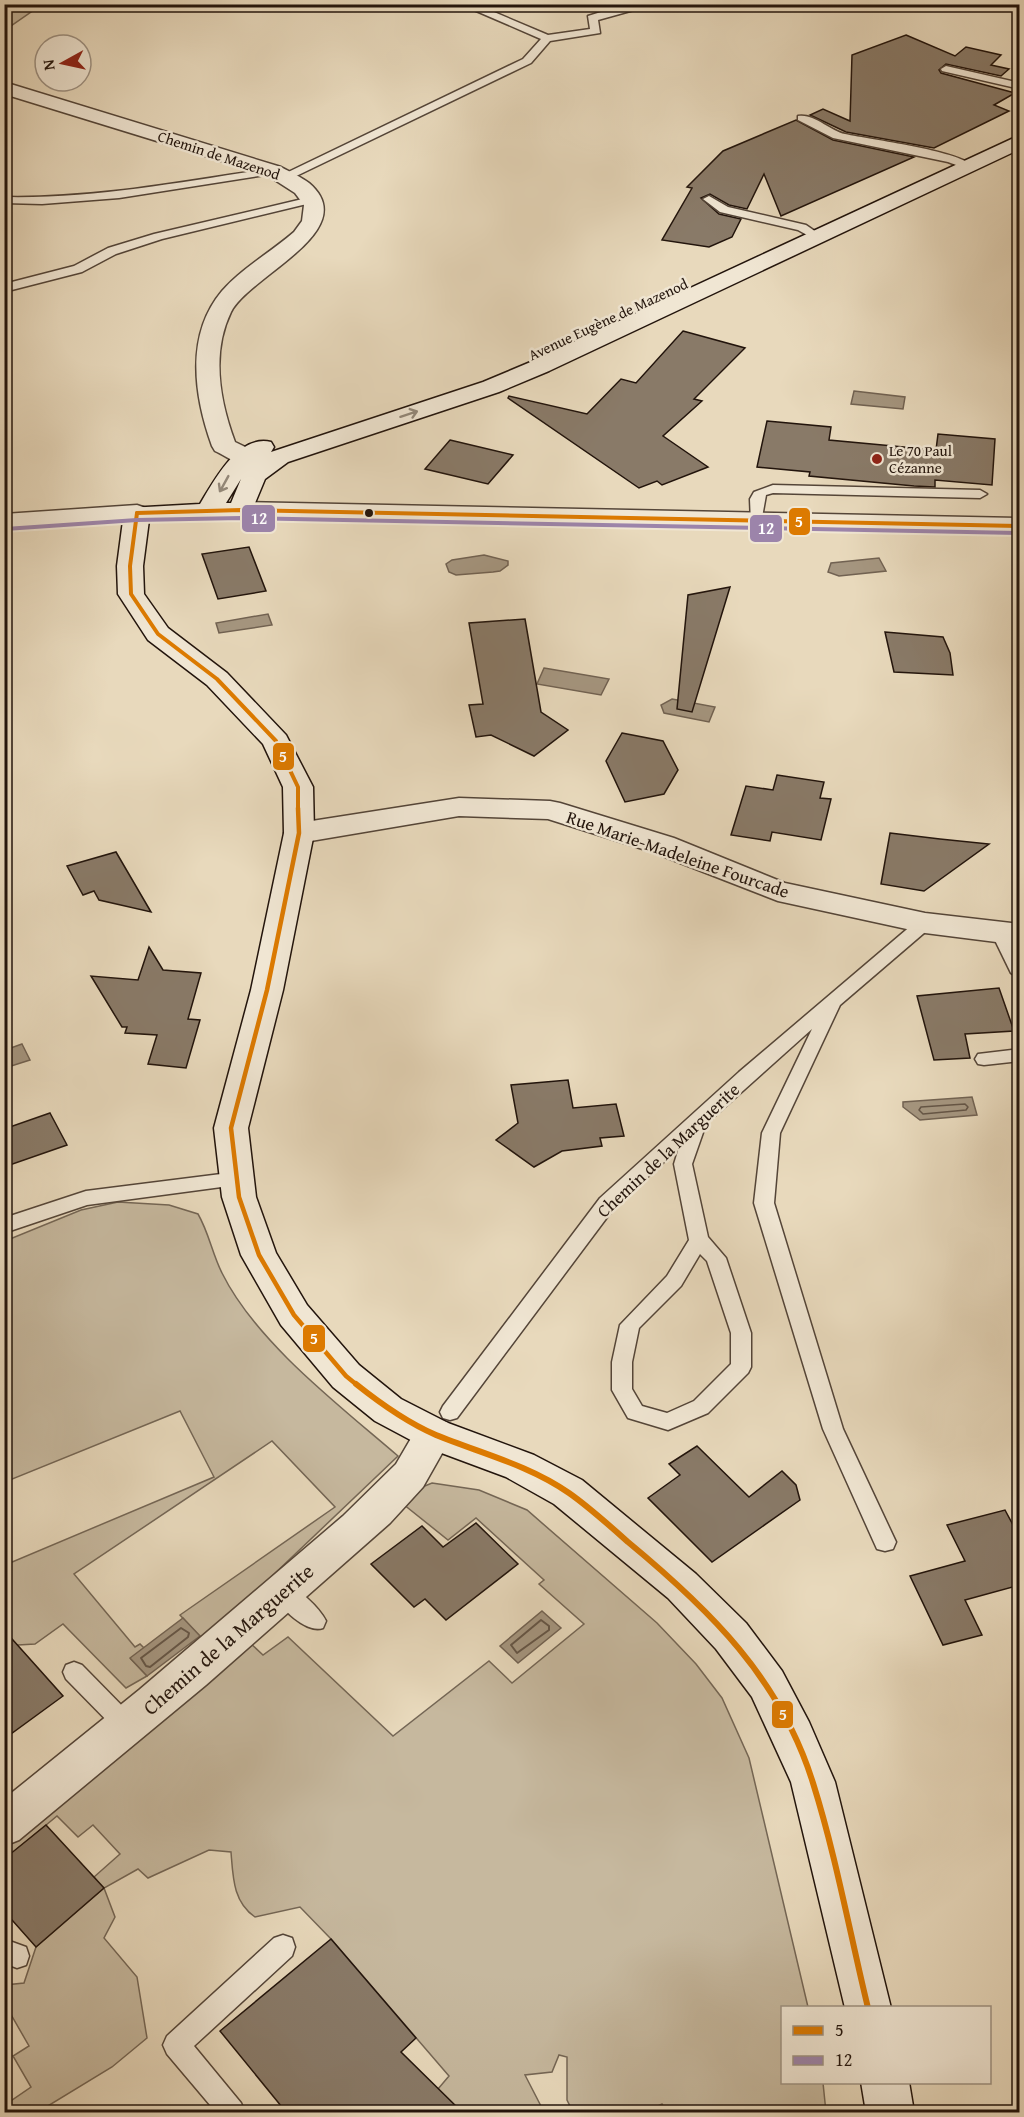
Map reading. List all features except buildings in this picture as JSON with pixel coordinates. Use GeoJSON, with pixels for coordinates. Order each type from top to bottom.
{"type":"FeatureCollection","features":[{"type":"Feature","properties":{"kind":"street","name":"Chemin de Mazenod"},"geometry":{"type":"LineString","coordinates":[[4,88],[280,174],[311,200]]}},
{"type":"Feature","properties":{"kind":"street","name":"Avenue Eugène de Mazenod"},"geometry":{"type":"LineString","coordinates":[[208,511],[231,472],[254,461],[279,457],[511,379],[581,349],[809,232],[959,162],[1020,126]]}},
{"type":"Feature","properties":{"kind":"street","name":"Avenue Eugène de Mazenod"},"geometry":{"type":"LineString","coordinates":[[959,162],[1020,141]]}},
{"type":"Feature","properties":{"kind":"street"},"geometry":{"type":"LineString","coordinates":[[241,510],[252,478],[254,461],[224,446],[214,422],[208,356],[215,323],[230,296],[299,241],[313,225],[316,213],[311,200]]}},
{"type":"Feature","properties":{"kind":"street"},"geometry":{"type":"LineString","coordinates":[[4,522],[137,513],[241,510],[1020,526]]}},
{"type":"Feature","properties":{"kind":"street"},"geometry":{"type":"LineString","coordinates":[[137,513],[130,566],[131,594],[158,634],[217,679],[276,741],[298,787],[299,833],[267,990],[231,1128],[239,1197],[259,1255],[294,1315],[346,1376],[388,1410],[442,1423],[568,1492],[682,1586],[731,1636],[761,1676],[794,1736],[813,1782],[868,2006]]}},
{"type":"Feature","properties":{"kind":"street","name":"Rue Marie-Madeleine Fourcade"},"geometry":{"type":"LineString","coordinates":[[299,833],[459,807],[550,810],[663,845],[778,891],[925,923],[1010,934]]}},
{"type":"Feature","properties":{"kind":"street","name":"Chemin de la Marguerite"},"geometry":{"type":"LineString","coordinates":[[8,1818],[127,1726],[391,1497],[426,1453],[442,1423]]}},
{"type":"Feature","properties":{"kind":"street"},"geometry":{"type":"LineString","coordinates":[[885,2084],[890,2112]]}},
{"type":"Feature","properties":{"kind":"lane"},"geometry":{"type":"LineString","coordinates":[[465,4],[547,38],[596,32],[592,18],[630,8],[632,4]]}},
{"type":"Feature","properties":{"kind":"lane"},"geometry":{"type":"LineString","coordinates":[[4,200],[42,201],[119,195],[280,174],[527,61],[547,38]]}},
{"type":"Feature","properties":{"kind":"lane"},"geometry":{"type":"LineString","coordinates":[[945,69],[1020,86]]}},
{"type":"Feature","properties":{"kind":"lane"},"geometry":{"type":"LineString","coordinates":[[802,118],[837,136],[959,162]]}},
{"type":"Feature","properties":{"kind":"lane"},"geometry":{"type":"LineString","coordinates":[[709,199],[724,210],[809,232]]}},
{"type":"Feature","properties":{"kind":"lane"},"geometry":{"type":"LineString","coordinates":[[4,288],[78,269],[112,250],[158,236],[311,200]]}},
{"type":"Feature","properties":{"kind":"lane"},"geometry":{"type":"LineString","coordinates":[[756,520],[761,492],[773,489],[980,494]]}},
{"type":"Feature","properties":{"kind":"lane","name":"Chemin de la Marguerite"},"geometry":{"type":"LineString","coordinates":[[442,1423],[608,1203],[836,999],[925,923]]}},
{"type":"Feature","properties":{"kind":"lane"},"geometry":{"type":"LineString","coordinates":[[1010,934],[1020,973]]}},
{"type":"Feature","properties":{"kind":"lane"},"geometry":{"type":"LineString","coordinates":[[836,999],[771,1133],[764,1203],[833,1429],[885,1542]]}},
{"type":"Feature","properties":{"kind":"lane"},"geometry":{"type":"LineString","coordinates":[[984,1059],[1020,1055]]}},
{"type":"Feature","properties":{"kind":"lane"},"geometry":{"type":"LineString","coordinates":[[698,1121],[683,1164],[699,1240],[717,1258],[741,1333],[741,1367],[701,1407],[668,1422],[635,1412],[622,1390],[622,1362],[630,1325],[674,1281],[699,1240]]}},
{"type":"Feature","properties":{"kind":"lane"},"geometry":{"type":"LineString","coordinates":[[4,1226],[86,1198],[237,1179]]}},
{"type":"Feature","properties":{"kind":"lane"},"geometry":{"type":"LineString","coordinates":[[283,1592],[315,1621]]}},
{"type":"Feature","properties":{"kind":"lane"},"geometry":{"type":"LineString","coordinates":[[74,1672],[127,1726]]}},
{"type":"Feature","properties":{"kind":"lane"},"geometry":{"type":"LineString","coordinates":[[232,2112],[176,2046],[283,1947]]}},
{"type":"Feature","properties":{"kind":"shaded area"},"geometry":{"type":"Polygon","coordinates":[[[5,4],[41,4],[41,5],[5,30],[5,4]]]}},
{"type":"Feature","properties":{"kind":"shaded area"},"geometry":{"type":"Polygon","coordinates":[[[118,1202],[169,1205],[198,1214],[222,1273],[237,1299],[256,1324],[301,1372],[398,1456],[204,1641],[180,1615],[335,1507],[272,1441],[74,1574],[135,1647],[140,1644],[144,1648],[131,1659],[147,1676],[126,1688],[63,1624],[35,1644],[18,1645],[5,1654],[5,1565],[214,1477],[180,1411],[5,1482],[5,1241],[81,1210],[118,1202]]]}},
{"type":"Feature","properties":{"kind":"shaded area"},"geometry":{"type":"Polygon","coordinates":[[[432,1483],[479,1490],[527,1510],[657,1623],[696,1664],[722,1698],[749,1758],[808,2006],[781,2006],[781,2084],[823,2084],[826,2112],[667,2112],[662,2104],[645,2112],[573,2112],[567,2100],[567,2057],[559,2055],[552,2072],[525,2075],[544,2112],[459,2112],[438,2089],[449,2076],[331,1939],[300,1907],[255,1917],[242,1904],[238,1896],[231,1852],[209,1850],[148,1878],[138,1869],[104,1888],[115,1917],[104,1938],[137,1977],[147,2038],[112,2067],[38,2112],[5,2112],[5,2105],[31,2087],[13,2056],[29,2046],[5,2004],[5,1985],[24,1983],[36,1947],[103,1889],[94,1877],[120,1854],[93,1825],[78,1837],[57,1816],[5,1859],[5,1840],[249,1642],[263,1655],[288,1637],[393,1736],[489,1661],[512,1683],[584,1624],[539,1584],[544,1580],[476,1518],[448,1540],[403,1504],[420,1488],[432,1483]]]}},
{"type":"Feature","properties":{"kind":"water"},"geometry":{"type":"Polygon","coordinates":[[[854,391],[905,397],[903,409],[851,404],[854,391]]]}},
{"type":"Feature","properties":{"kind":"water"},"geometry":{"type":"Polygon","coordinates":[[[484,555],[508,561],[508,565],[500,571],[456,575],[449,572],[446,564],[452,560],[484,555]]]}},
{"type":"Feature","properties":{"kind":"water"},"geometry":{"type":"Polygon","coordinates":[[[879,558],[886,571],[839,576],[828,572],[831,563],[879,558]]]}},
{"type":"Feature","properties":{"kind":"water"},"geometry":{"type":"Polygon","coordinates":[[[268,614],[272,625],[219,633],[216,623],[268,614]]]}},
{"type":"Feature","properties":{"kind":"water"},"geometry":{"type":"Polygon","coordinates":[[[544,668],[609,679],[601,695],[537,684],[544,668]]]}},
{"type":"Feature","properties":{"kind":"water"},"geometry":{"type":"Polygon","coordinates":[[[672,699],[715,707],[709,722],[664,713],[661,705],[672,699]]]}},
{"type":"Feature","properties":{"kind":"water"},"geometry":{"type":"Polygon","coordinates":[[[22,1044],[30,1060],[5,1068],[5,1050],[22,1044]]]}},
{"type":"Feature","properties":{"kind":"water"},"geometry":{"type":"Polygon","coordinates":[[[972,1097],[977,1115],[920,1120],[903,1107],[903,1102],[972,1097]]]}},
{"type":"Feature","properties":{"kind":"water"},"geometry":{"type":"Polygon","coordinates":[[[542,1611],[561,1628],[518,1663],[500,1646],[542,1611]]]}},
{"type":"Feature","properties":{"kind":"water"},"geometry":{"type":"Polygon","coordinates":[[[183,1618],[200,1636],[147,1676],[130,1658],[183,1618]]]}},
{"type":"Feature","properties":{"kind":"transit line","name":"5"},"geometry":{"type":"LineString","coordinates":[[137,513],[241,510],[1020,526]]}},
{"type":"Feature","properties":{"kind":"transit line","name":"5"},"geometry":{"type":"LineString","coordinates":[[137,513],[130,566],[131,594],[158,634],[217,679],[276,741],[298,787],[299,833],[267,990],[231,1128],[239,1197],[259,1255],[294,1315],[346,1376],[388,1410],[434,1434],[520,1466],[568,1492],[682,1586],[731,1636],[767,1684],[794,1736],[813,1782],[868,2006]]}},
{"type":"Feature","properties":{"kind":"transit line","name":"12"},"geometry":{"type":"LineString","coordinates":[[5,529],[137,520],[241,518],[1020,533]]}},
{"type":"Feature","properties":{"kind":"place","name":"Le 70 Paul Cézanne"},"geometry":{"type":"Point","coordinates":[877,459]}}]}
